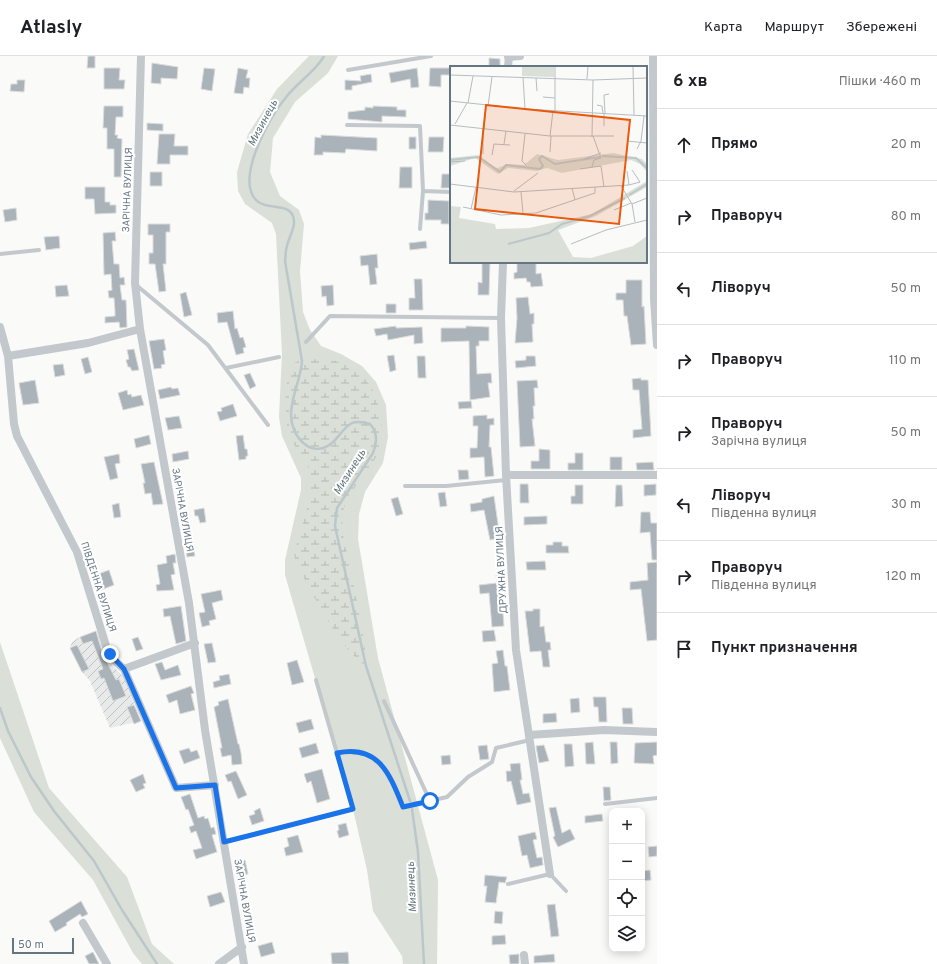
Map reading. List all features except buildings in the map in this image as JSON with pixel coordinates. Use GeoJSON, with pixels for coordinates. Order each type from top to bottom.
{"type":"FeatureCollection","features":[{"type":"Feature","properties":{"kind":"street","name":"ЗАРІЧНА ВУЛИЦЯ"},"geometry":{"type":"LineString","coordinates":[[141,56],[135,283],[140,330],[195,643],[205,730],[244,964]]}},
{"type":"Feature","properties":{"kind":"street"},"geometry":{"type":"LineString","coordinates":[[508,56],[520,56]]}},
{"type":"Feature","properties":{"kind":"street"},"geometry":{"type":"LineString","coordinates":[[653,56],[655,68],[657,345]]}},
{"type":"Feature","properties":{"kind":"street","name":"ДРУЖНА ВУЛИЦЯ"},"geometry":{"type":"LineString","coordinates":[[503,263],[501,318],[506,477],[516,650],[550,874]]}},
{"type":"Feature","properties":{"kind":"street","name":"ПІВДЕННА ВУЛИЦЯ"},"geometry":{"type":"LineString","coordinates":[[0,327],[8,356],[14,424],[17,436],[72,541],[107,649],[114,660],[124,669],[176,788],[215,785]]}},
{"type":"Feature","properties":{"kind":"street"},"geometry":{"type":"LineString","coordinates":[[8,356],[88,343],[140,330]]}},
{"type":"Feature","properties":{"kind":"street"},"geometry":{"type":"LineString","coordinates":[[506,477],[657,475]]}},
{"type":"Feature","properties":{"kind":"street"},"geometry":{"type":"LineString","coordinates":[[124,669],[195,643]]}},
{"type":"Feature","properties":{"kind":"street"},"geometry":{"type":"LineString","coordinates":[[530,737],[604,730],[657,732]]}},
{"type":"Feature","properties":{"kind":"street"},"geometry":{"type":"LineString","coordinates":[[83,924],[107,964]]}},
{"type":"Feature","properties":{"kind":"street"},"geometry":{"type":"LineString","coordinates":[[219,964],[242,947]]}},
{"type":"Feature","properties":{"kind":"street"},"geometry":{"type":"LineString","coordinates":[[524,954],[525,964]]}},
{"type":"Feature","properties":{"kind":"lane"},"geometry":{"type":"LineString","coordinates":[[348,70],[431,56]]}},
{"type":"Feature","properties":{"kind":"lane"},"geometry":{"type":"LineString","coordinates":[[347,125],[420,126],[423,191],[420,229]]}},
{"type":"Feature","properties":{"kind":"lane"},"geometry":{"type":"LineString","coordinates":[[423,191],[450,192]]}},
{"type":"Feature","properties":{"kind":"lane"},"geometry":{"type":"LineString","coordinates":[[0,254],[38,250]]}},
{"type":"Feature","properties":{"kind":"lane"},"geometry":{"type":"LineString","coordinates":[[135,283],[208,345],[268,425]]}},
{"type":"Feature","properties":{"kind":"lane"},"geometry":{"type":"LineString","coordinates":[[306,342],[330,316],[501,318]]}},
{"type":"Feature","properties":{"kind":"lane"},"geometry":{"type":"LineString","coordinates":[[226,368],[279,357]]}},
{"type":"Feature","properties":{"kind":"lane"},"geometry":{"type":"LineString","coordinates":[[405,486],[446,486],[506,477]]}},
{"type":"Feature","properties":{"kind":"lane"},"geometry":{"type":"LineString","coordinates":[[224,842],[353,809],[316,680]]}},
{"type":"Feature","properties":{"kind":"lane"},"geometry":{"type":"LineString","coordinates":[[384,701],[430,801]]}},
{"type":"Feature","properties":{"kind":"lane"},"geometry":{"type":"LineString","coordinates":[[337,753],[357,751],[370,756],[383,765],[392,778],[403,807],[447,797],[468,777],[492,762],[496,748],[530,737]]}},
{"type":"Feature","properties":{"kind":"lane"},"geometry":{"type":"LineString","coordinates":[[605,804],[657,798]]}},
{"type":"Feature","properties":{"kind":"lane"},"geometry":{"type":"LineString","coordinates":[[508,884],[550,874],[566,891]]}},
{"type":"Feature","properties":{"kind":"shaded area"},"geometry":{"type":"Polygon","coordinates":[[[97,631],[108,661],[123,676],[141,721],[110,728],[90,681],[82,672],[70,648],[72,642],[78,638],[97,631]]]}},
{"type":"Feature","properties":{"kind":"green space"},"geometry":{"type":"Polygon","coordinates":[[[309,56],[338,56],[328,73],[295,102],[273,138],[270,172],[280,196],[299,210],[304,224],[300,271],[303,312],[310,330],[321,346],[341,354],[362,366],[376,382],[386,405],[388,437],[383,463],[365,492],[359,514],[358,539],[378,658],[438,880],[437,964],[403,964],[402,956],[373,911],[367,870],[353,809],[285,575],[285,560],[301,490],[301,478],[282,436],[279,417],[282,354],[276,234],[272,223],[245,204],[238,191],[237,172],[248,134],[277,89],[309,56]]]}},
{"type":"Feature","properties":{"kind":"green space"},"geometry":{"type":"Polygon","coordinates":[[[318,359],[339,362],[361,374],[371,387],[381,415],[382,435],[378,453],[374,461],[353,489],[345,505],[342,520],[344,540],[358,604],[366,666],[346,646],[327,619],[296,563],[294,554],[310,494],[310,474],[307,464],[289,436],[286,410],[288,375],[290,367],[294,363],[302,360],[318,359]]]}},
{"type":"Feature","properties":{"kind":"green space"},"geometry":{"type":"Polygon","coordinates":[[[0,642],[49,788],[127,877],[152,944],[174,964],[142,964],[133,953],[93,880],[34,812],[0,738],[0,642]]]}},
{"type":"Feature","properties":{"kind":"waterway","name":"Мизинець"},"geometry":{"type":"LineString","coordinates":[[324,56],[317,66],[287,96],[273,116],[253,158],[250,172],[250,185],[253,196],[257,201],[267,206],[289,210],[294,218],[294,226],[286,248],[285,261],[302,361],[291,408],[294,431],[298,438],[304,443],[317,449],[324,448],[332,443],[346,427],[354,422],[370,424],[376,434],[373,453],[337,508],[335,526],[366,666],[410,801]]}},
{"type":"Feature","properties":{"kind":"waterway"},"geometry":{"type":"LineString","coordinates":[[0,708],[8,731],[31,777],[54,811],[94,861],[122,910],[157,964]]}},
{"type":"Feature","properties":{"kind":"waterway","name":"Мизинець"},"geometry":{"type":"LineString","coordinates":[[412,809],[418,852],[424,964]]}},
{"type":"Feature","properties":{"kind":"route"},"geometry":{"type":"LineString","coordinates":[[110,654],[124,669],[176,788],[215,785],[224,842],[353,809],[337,753],[347,751],[357,751],[370,756],[383,765],[392,778],[403,807],[430,801]]}}]}
